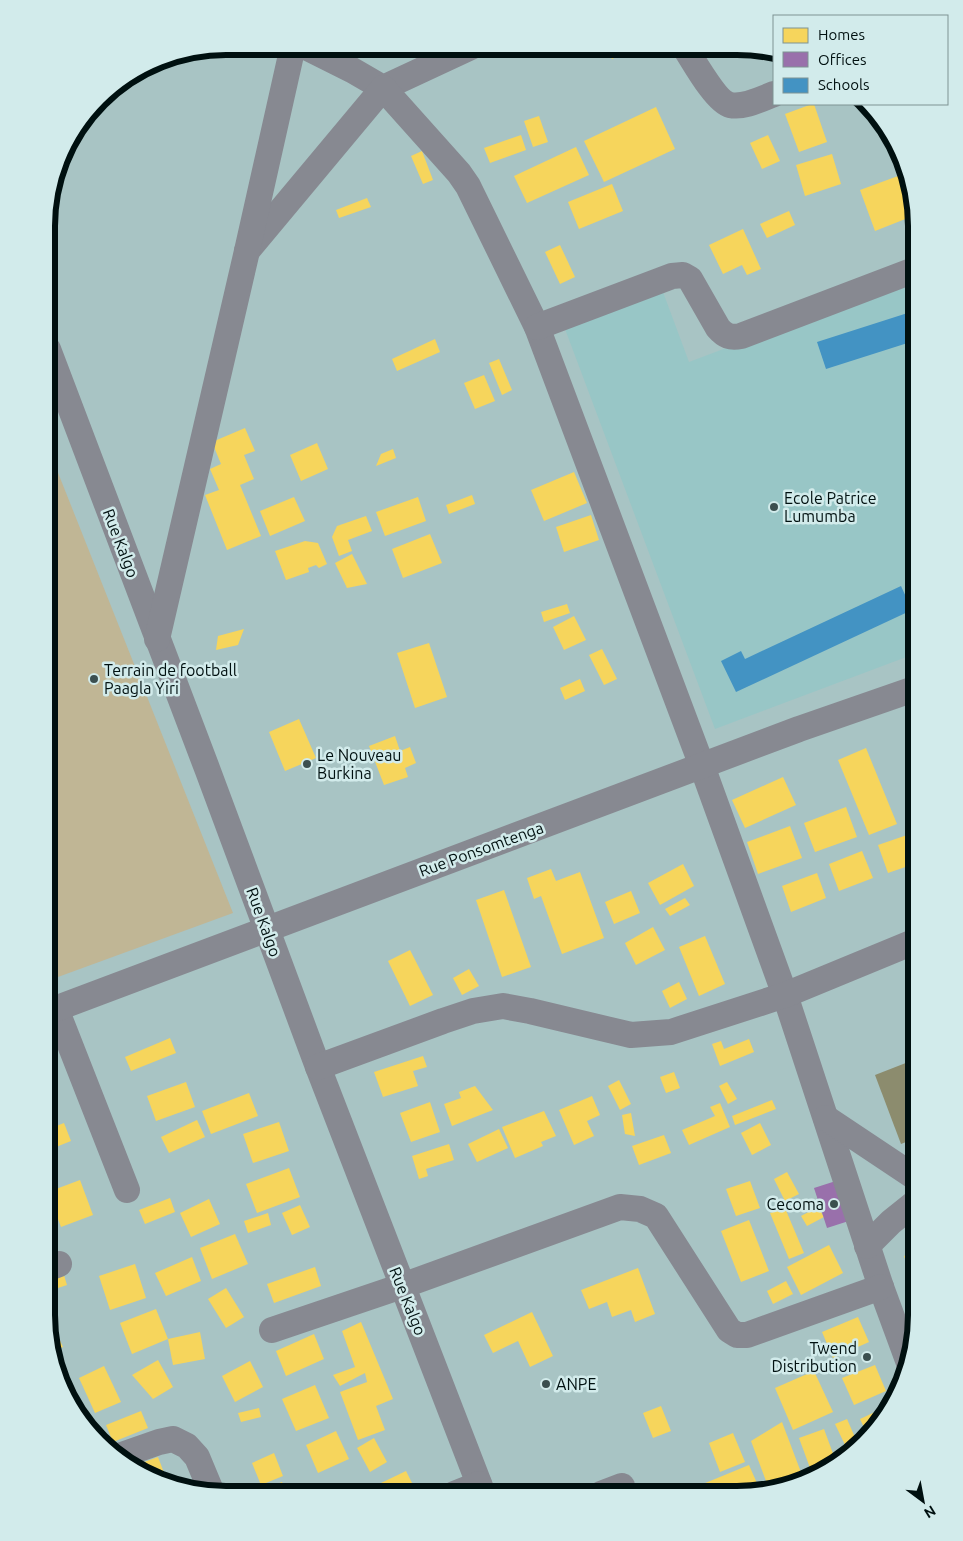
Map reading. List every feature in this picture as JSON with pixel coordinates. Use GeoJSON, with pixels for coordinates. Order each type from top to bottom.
{"type":"FeatureCollection","features":[{"type":"Feature","properties":{"kind":"street"},"geometry":{"type":"LineString","coordinates":[[157,639],[291,55]]}},
{"type":"Feature","properties":{"kind":"street"},"geometry":{"type":"LineString","coordinates":[[322,55],[383,88],[459,172],[468,186],[537,327],[702,766],[785,995],[867,1246],[905,1351]]}},
{"type":"Feature","properties":{"kind":"street"},"geometry":{"type":"LineString","coordinates":[[247,251],[383,88],[454,55]]}},
{"type":"Feature","properties":{"kind":"street"},"geometry":{"type":"LineString","coordinates":[[690,55],[717,97],[728,105],[749,103],[773,94]]}},
{"type":"Feature","properties":{"kind":"street"},"geometry":{"type":"LineString","coordinates":[[537,327],[672,276],[683,275],[690,279],[718,328],[731,338],[741,336],[908,272]]}},
{"type":"Feature","properties":{"kind":"street","name":"Rue Kalgo"},"geometry":{"type":"LineString","coordinates":[[55,368],[318,1067],[480,1486]]}},
{"type":"Feature","properties":{"kind":"street","name":"Rue Ponsomtenga"},"geometry":{"type":"LineString","coordinates":[[55,1009],[799,729],[908,691]]}},
{"type":"Feature","properties":{"kind":"street"},"geometry":{"type":"LineString","coordinates":[[318,1067],[473,1011],[503,1006],[530,1010],[631,1035],[672,1032],[785,995],[908,944]]}},
{"type":"Feature","properties":{"kind":"street"},"geometry":{"type":"LineString","coordinates":[[55,1020],[127,1190]]}},
{"type":"Feature","properties":{"kind":"street"},"geometry":{"type":"LineString","coordinates":[[826,1118],[908,1173]]}},
{"type":"Feature","properties":{"kind":"street"},"geometry":{"type":"LineString","coordinates":[[272,1330],[402,1286],[620,1207],[640,1208],[656,1216],[729,1330],[737,1335],[748,1335],[881,1286]]}},
{"type":"Feature","properties":{"kind":"street"},"geometry":{"type":"LineString","coordinates":[[867,1246],[908,1208]]}},
{"type":"Feature","properties":{"kind":"street"},"geometry":{"type":"LineString","coordinates":[[126,1454],[173,1439],[187,1446],[197,1457],[209,1485]]}},
{"type":"Feature","properties":{"kind":"shaded area","name":"Ecole Patrice Lumumba"},"geometry":{"type":"Polygon","coordinates":[[[908,279],[908,656],[715,729],[565,329],[663,292],[689,362],[908,279]]]}},
{"type":"Feature","properties":{"kind":"shaded area","name":"Terrain de football Paagla Yiri"},"geometry":{"type":"Polygon","coordinates":[[[55,465],[233,913],[55,978],[55,465]]]}},
{"type":"Feature","properties":{"kind":"building: Homes"},"geometry":{"type":"Polygon","coordinates":[[[610,55],[620,55],[612,59],[610,55]]]}},
{"type":"Feature","properties":{"kind":"building: Homes"},"geometry":{"type":"Polygon","coordinates":[[[814,105],[827,142],[799,152],[785,114],[814,105]]]}},
{"type":"Feature","properties":{"kind":"building: Homes"},"geometry":{"type":"Polygon","coordinates":[[[656,107],[675,149],[604,182],[584,141],[656,107]]]}},
{"type":"Feature","properties":{"kind":"building: Homes"},"geometry":{"type":"Polygon","coordinates":[[[539,116],[548,142],[533,147],[524,121],[539,116]]]}},
{"type":"Feature","properties":{"kind":"building: Homes"},"geometry":{"type":"Polygon","coordinates":[[[521,135],[526,150],[490,163],[484,148],[521,135]]]}},
{"type":"Feature","properties":{"kind":"building: Homes"},"geometry":{"type":"Polygon","coordinates":[[[768,135],[780,161],[762,169],[750,143],[768,135]]]}},
{"type":"Feature","properties":{"kind":"building: Homes"},"geometry":{"type":"Polygon","coordinates":[[[576,147],[589,175],[527,203],[514,176],[576,147]]]}},
{"type":"Feature","properties":{"kind":"building: Homes"},"geometry":{"type":"Polygon","coordinates":[[[422,151],[433,180],[423,184],[411,156],[422,151]]]}},
{"type":"Feature","properties":{"kind":"building: Homes"},"geometry":{"type":"Polygon","coordinates":[[[832,154],[841,184],[805,196],[796,165],[832,154]]]}},
{"type":"Feature","properties":{"kind":"building: Homes"},"geometry":{"type":"Polygon","coordinates":[[[898,176],[906,197],[908,218],[875,231],[860,190],[898,176]]]}},
{"type":"Feature","properties":{"kind":"building: Homes"},"geometry":{"type":"Polygon","coordinates":[[[612,184],[623,211],[579,229],[568,202],[612,184]]]}},
{"type":"Feature","properties":{"kind":"building: Homes"},"geometry":{"type":"Polygon","coordinates":[[[367,198],[371,207],[339,218],[336,210],[367,198]]]}},
{"type":"Feature","properties":{"kind":"building: Homes"},"geometry":{"type":"Polygon","coordinates":[[[789,211],[795,225],[767,238],[760,224],[789,211]]]}},
{"type":"Feature","properties":{"kind":"building: Homes"},"geometry":{"type":"Polygon","coordinates":[[[743,229],[761,269],[747,275],[742,265],[723,274],[709,245],[743,229]]]}},
{"type":"Feature","properties":{"kind":"building: Homes"},"geometry":{"type":"Polygon","coordinates":[[[560,245],[575,277],[560,284],[545,252],[560,245]]]}},
{"type":"Feature","properties":{"kind":"building: Homes"},"geometry":{"type":"Polygon","coordinates":[[[435,339],[440,352],[397,371],[392,359],[435,339]]]}},
{"type":"Feature","properties":{"kind":"building: Homes"},"geometry":{"type":"Polygon","coordinates":[[[499,359],[512,390],[502,395],[489,363],[499,359]]]}},
{"type":"Feature","properties":{"kind":"building: Homes"},"geometry":{"type":"Polygon","coordinates":[[[484,375],[495,401],[475,409],[464,383],[484,375]]]}},
{"type":"Feature","properties":{"kind":"building: Homes"},"geometry":{"type":"Polygon","coordinates":[[[245,428],[255,451],[244,455],[254,479],[240,485],[261,536],[227,550],[205,495],[219,490],[210,469],[221,464],[212,442],[245,428]]]}},
{"type":"Feature","properties":{"kind":"building: Homes"},"geometry":{"type":"Polygon","coordinates":[[[317,443],[328,469],[301,481],[290,455],[317,443]]]}},
{"type":"Feature","properties":{"kind":"building: Homes"},"geometry":{"type":"Polygon","coordinates":[[[393,449],[396,458],[376,466],[381,454],[393,449]]]}},
{"type":"Feature","properties":{"kind":"building: Homes"},"geometry":{"type":"Polygon","coordinates":[[[574,472],[587,503],[544,521],[531,490],[574,472]]]}},
{"type":"Feature","properties":{"kind":"building: Homes"},"geometry":{"type":"Polygon","coordinates":[[[472,495],[475,504],[449,514],[446,505],[472,495]]]}},
{"type":"Feature","properties":{"kind":"building: Homes"},"geometry":{"type":"Polygon","coordinates":[[[294,497],[305,521],[270,536],[260,511],[294,497]]]}},
{"type":"Feature","properties":{"kind":"building: Homes"},"geometry":{"type":"Polygon","coordinates":[[[418,497],[426,521],[385,536],[376,512],[418,497]]]}},
{"type":"Feature","properties":{"kind":"building: Homes"},"geometry":{"type":"Polygon","coordinates":[[[591,515],[599,540],[564,552],[556,527],[591,515]]]}},
{"type":"Feature","properties":{"kind":"building: Homes"},"geometry":{"type":"Polygon","coordinates":[[[366,516],[372,531],[348,540],[352,551],[339,556],[332,537],[337,526],[366,516]]]}},
{"type":"Feature","properties":{"kind":"building: Homes"},"geometry":{"type":"Polygon","coordinates":[[[430,534],[442,563],[403,578],[392,549],[430,534]]]}},
{"type":"Feature","properties":{"kind":"building: Homes"},"geometry":{"type":"Polygon","coordinates":[[[305,541],[318,543],[327,564],[319,568],[316,565],[308,568],[309,572],[286,580],[275,551],[305,541]]]}},
{"type":"Feature","properties":{"kind":"building: Homes"},"geometry":{"type":"Polygon","coordinates":[[[352,554],[367,584],[347,588],[335,563],[352,554]]]}},
{"type":"Feature","properties":{"kind":"building: Homes"},"geometry":{"type":"Polygon","coordinates":[[[567,604],[570,613],[544,622],[541,612],[567,604]]]}},
{"type":"Feature","properties":{"kind":"building: Homes"},"geometry":{"type":"Polygon","coordinates":[[[574,616],[586,640],[564,650],[553,627],[574,616]]]}},
{"type":"Feature","properties":{"kind":"building: Homes"},"geometry":{"type":"Polygon","coordinates":[[[244,629],[238,645],[216,650],[218,636],[244,629]]]}},
{"type":"Feature","properties":{"kind":"building: Homes"},"geometry":{"type":"Polygon","coordinates":[[[429,643],[447,697],[415,708],[397,653],[429,643]]]}},
{"type":"Feature","properties":{"kind":"building: Homes"},"geometry":{"type":"Polygon","coordinates":[[[602,649],[617,679],[604,685],[589,655],[602,649]]]}},
{"type":"Feature","properties":{"kind":"building: Homes"},"geometry":{"type":"Polygon","coordinates":[[[580,679],[585,691],[565,700],[560,688],[580,679]]]}},
{"type":"Feature","properties":{"kind":"building: Homes"},"geometry":{"type":"Polygon","coordinates":[[[299,719],[316,758],[285,771],[269,732],[299,719]]]}},
{"type":"Feature","properties":{"kind":"building: Homes"},"geometry":{"type":"Polygon","coordinates":[[[395,736],[400,751],[410,747],[416,763],[405,768],[408,777],[384,785],[369,746],[395,736]]]}},
{"type":"Feature","properties":{"kind":"building: Homes"},"geometry":{"type":"Polygon","coordinates":[[[866,748],[897,824],[869,835],[838,760],[866,748]]]}},
{"type":"Feature","properties":{"kind":"building: Homes"},"geometry":{"type":"Polygon","coordinates":[[[783,777],[796,805],[745,828],[732,800],[783,777]]]}},
{"type":"Feature","properties":{"kind":"building: Homes"},"geometry":{"type":"Polygon","coordinates":[[[846,807],[857,837],[815,852],[804,823],[846,807]]]}},
{"type":"Feature","properties":{"kind":"building: Homes"},"geometry":{"type":"Polygon","coordinates":[[[790,826],[802,858],[758,874],[747,842],[790,826]]]}},
{"type":"Feature","properties":{"kind":"building: Homes"},"geometry":{"type":"Polygon","coordinates":[[[908,835],[908,866],[888,873],[878,845],[908,835]]]}},
{"type":"Feature","properties":{"kind":"building: Homes"},"geometry":{"type":"Polygon","coordinates":[[[862,851],[873,878],[839,891],[829,864],[862,851]]]}},
{"type":"Feature","properties":{"kind":"building: Homes"},"geometry":{"type":"Polygon","coordinates":[[[683,864],[694,886],[660,905],[648,883],[683,864]]]}},
{"type":"Feature","properties":{"kind":"building: Homes"},"geometry":{"type":"Polygon","coordinates":[[[551,869],[556,881],[580,872],[604,938],[562,954],[541,896],[534,899],[527,878],[551,869]]]}},
{"type":"Feature","properties":{"kind":"building: Homes"},"geometry":{"type":"Polygon","coordinates":[[[817,873],[826,898],[791,912],[782,886],[817,873]]]}},
{"type":"Feature","properties":{"kind":"building: Homes"},"geometry":{"type":"Polygon","coordinates":[[[504,890],[531,967],[502,977],[476,900],[504,890]]]}},
{"type":"Feature","properties":{"kind":"building: Homes"},"geometry":{"type":"Polygon","coordinates":[[[631,891],[640,913],[614,924],[605,902],[631,891]]]}},
{"type":"Feature","properties":{"kind":"building: Homes"},"geometry":{"type":"Polygon","coordinates":[[[685,898],[690,905],[670,916],[665,909],[685,898]]]}},
{"type":"Feature","properties":{"kind":"building: Homes"},"geometry":{"type":"Polygon","coordinates":[[[653,927],[665,950],[636,965],[625,943],[653,927]]]}},
{"type":"Feature","properties":{"kind":"building: Homes"},"geometry":{"type":"Polygon","coordinates":[[[705,936],[725,984],[699,996],[679,947],[705,936]]]}},
{"type":"Feature","properties":{"kind":"building: Homes"},"geometry":{"type":"Polygon","coordinates":[[[410,950],[433,995],[410,1006],[388,961],[410,950]]]}},
{"type":"Feature","properties":{"kind":"building: Homes"},"geometry":{"type":"Polygon","coordinates":[[[469,969],[479,986],[462,995],[453,978],[469,969]]]}},
{"type":"Feature","properties":{"kind":"building: Homes"},"geometry":{"type":"Polygon","coordinates":[[[679,982],[687,999],[670,1008],[662,991],[679,982]]]}},
{"type":"Feature","properties":{"kind":"building: Homes"},"geometry":{"type":"Polygon","coordinates":[[[170,1038],[176,1053],[131,1071],[125,1057],[170,1038]]]}},
{"type":"Feature","properties":{"kind":"building: Homes"},"geometry":{"type":"Polygon","coordinates":[[[749,1039],[754,1052],[720,1066],[712,1044],[721,1041],[724,1049],[749,1039]]]}},
{"type":"Feature","properties":{"kind":"building: Homes"},"geometry":{"type":"Polygon","coordinates":[[[423,1056],[427,1067],[413,1071],[418,1086],[383,1097],[374,1072],[423,1056]]]}},
{"type":"Feature","properties":{"kind":"building: Homes"},"geometry":{"type":"Polygon","coordinates":[[[674,1072],[680,1088],[666,1093],[660,1077],[674,1072]]]}},
{"type":"Feature","properties":{"kind":"building: Homes"},"geometry":{"type":"Polygon","coordinates":[[[619,1080],[631,1104],[620,1110],[608,1086],[619,1080]]]}},
{"type":"Feature","properties":{"kind":"building: Homes"},"geometry":{"type":"Polygon","coordinates":[[[186,1082],[195,1107],[156,1121],[147,1096],[186,1082]]]}},
{"type":"Feature","properties":{"kind":"building: Homes"},"geometry":{"type":"Polygon","coordinates":[[[727,1082],[737,1099],[728,1104],[719,1086],[727,1082]]]}},
{"type":"Feature","properties":{"kind":"building: Homes"},"geometry":{"type":"Polygon","coordinates":[[[475,1086],[493,1110],[452,1126],[444,1104],[461,1098],[459,1092],[475,1086]]]}},
{"type":"Feature","properties":{"kind":"building: Homes"},"geometry":{"type":"Polygon","coordinates":[[[249,1093],[258,1116],[211,1134],[202,1111],[249,1093]]]}},
{"type":"Feature","properties":{"kind":"building: Homes"},"geometry":{"type":"Polygon","coordinates":[[[592,1096],[600,1115],[587,1121],[594,1136],[574,1145],[559,1110],[592,1096]]]}},
{"type":"Feature","properties":{"kind":"building: Homes"},"geometry":{"type":"Polygon","coordinates":[[[772,1100],[776,1109],[735,1125],[732,1116],[772,1100]]]}},
{"type":"Feature","properties":{"kind":"building: Homes"},"geometry":{"type":"Polygon","coordinates":[[[430,1102],[440,1132],[411,1142],[400,1113],[430,1102]]]}},
{"type":"Feature","properties":{"kind":"building: Homes"},"geometry":{"type":"Polygon","coordinates":[[[720,1103],[730,1127],[689,1145],[682,1130],[715,1116],[710,1107],[720,1103]]]}},
{"type":"Feature","properties":{"kind":"building: Homes"},"geometry":{"type":"Polygon","coordinates":[[[544,1111],[556,1136],[541,1142],[543,1146],[515,1158],[502,1127],[544,1111]]]}},
{"type":"Feature","properties":{"kind":"building: Homes"},"geometry":{"type":"Polygon","coordinates":[[[631,1113],[635,1136],[625,1134],[622,1115],[631,1113]]]}},
{"type":"Feature","properties":{"kind":"building: Homes"},"geometry":{"type":"Polygon","coordinates":[[[197,1120],[205,1137],[169,1153],[161,1137],[197,1120]]]}},
{"type":"Feature","properties":{"kind":"building: Homes"},"geometry":{"type":"Polygon","coordinates":[[[279,1122],[289,1151],[253,1163],[243,1134],[279,1122]]]}},
{"type":"Feature","properties":{"kind":"building: Homes"},"geometry":{"type":"Polygon","coordinates":[[[64,1123],[71,1141],[55,1147],[55,1126],[64,1123]]]}},
{"type":"Feature","properties":{"kind":"building: Homes"},"geometry":{"type":"Polygon","coordinates":[[[760,1123],[771,1145],[752,1155],[741,1133],[760,1123]]]}},
{"type":"Feature","properties":{"kind":"building: Homes"},"geometry":{"type":"Polygon","coordinates":[[[499,1129],[508,1148],[477,1162],[468,1144],[499,1129]]]}},
{"type":"Feature","properties":{"kind":"building: Homes"},"geometry":{"type":"Polygon","coordinates":[[[664,1135],[671,1153],[639,1165],[632,1146],[664,1135]]]}},
{"type":"Feature","properties":{"kind":"building: Homes"},"geometry":{"type":"Polygon","coordinates":[[[449,1144],[454,1160],[426,1169],[428,1176],[419,1179],[412,1156],[449,1144]]]}},
{"type":"Feature","properties":{"kind":"building: Homes"},"geometry":{"type":"Polygon","coordinates":[[[289,1168],[300,1197],[257,1213],[246,1184],[289,1168]]]}},
{"type":"Feature","properties":{"kind":"building: Homes"},"geometry":{"type":"Polygon","coordinates":[[[787,1172],[799,1194],[785,1201],[774,1179],[787,1172]]]}},
{"type":"Feature","properties":{"kind":"building: Homes"},"geometry":{"type":"Polygon","coordinates":[[[80,1180],[93,1215],[61,1227],[55,1211],[55,1189],[80,1180]]]}},
{"type":"Feature","properties":{"kind":"building: Homes"},"geometry":{"type":"Polygon","coordinates":[[[750,1181],[760,1208],[736,1216],[726,1189],[750,1181]]]}},
{"type":"Feature","properties":{"kind":"building: Homes"},"geometry":{"type":"Polygon","coordinates":[[[170,1198],[175,1212],[145,1224],[139,1210],[170,1198]]]}},
{"type":"Feature","properties":{"kind":"building: Homes"},"geometry":{"type":"Polygon","coordinates":[[[209,1199],[220,1224],[191,1237],[180,1213],[209,1199]]]}},
{"type":"Feature","properties":{"kind":"building: Homes"},"geometry":{"type":"Polygon","coordinates":[[[300,1205],[310,1227],[292,1235],[282,1213],[300,1205]]]}},
{"type":"Feature","properties":{"kind":"building: Homes"},"geometry":{"type":"Polygon","coordinates":[[[818,1207],[824,1217],[807,1226],[801,1216],[818,1207]]]}},
{"type":"Feature","properties":{"kind":"building: Homes"},"geometry":{"type":"Polygon","coordinates":[[[785,1208],[804,1253],[789,1259],[770,1213],[785,1208]]]}},
{"type":"Feature","properties":{"kind":"building: Homes"},"geometry":{"type":"Polygon","coordinates":[[[268,1213],[271,1225],[248,1233],[244,1221],[268,1213]]]}},
{"type":"Feature","properties":{"kind":"building: Homes"},"geometry":{"type":"Polygon","coordinates":[[[749,1220],[769,1271],[741,1282],[721,1231],[749,1220]]]}},
{"type":"Feature","properties":{"kind":"building: Homes"},"geometry":{"type":"Polygon","coordinates":[[[235,1234],[248,1264],[212,1279],[200,1248],[235,1234]]]}},
{"type":"Feature","properties":{"kind":"building: Homes"},"geometry":{"type":"Polygon","coordinates":[[[829,1245],[843,1273],[801,1295],[787,1267],[829,1245]]]}},
{"type":"Feature","properties":{"kind":"building: Homes"},"geometry":{"type":"Polygon","coordinates":[[[908,1254],[908,1267],[904,1256],[908,1254]]]}},
{"type":"Feature","properties":{"kind":"building: Homes"},"geometry":{"type":"Polygon","coordinates":[[[192,1257],[201,1281],[166,1296],[155,1273],[192,1257]]]}},
{"type":"Feature","properties":{"kind":"building: Homes"},"geometry":{"type":"Polygon","coordinates":[[[135,1264],[146,1298],[110,1310],[99,1276],[135,1264]]]}},
{"type":"Feature","properties":{"kind":"building: Homes"},"geometry":{"type":"Polygon","coordinates":[[[315,1267],[321,1286],[274,1303],[267,1284],[315,1267]]]}},
{"type":"Feature","properties":{"kind":"building: Homes"},"geometry":{"type":"Polygon","coordinates":[[[638,1268],[655,1314],[635,1322],[631,1310],[612,1317],[607,1302],[589,1309],[581,1290],[638,1268]]]}},
{"type":"Feature","properties":{"kind":"building: Homes"},"geometry":{"type":"Polygon","coordinates":[[[63,1272],[67,1285],[55,1289],[55,1274],[63,1272]]]}},
{"type":"Feature","properties":{"kind":"building: Homes"},"geometry":{"type":"Polygon","coordinates":[[[786,1281],[793,1294],[773,1304],[767,1291],[786,1281]]]}},
{"type":"Feature","properties":{"kind":"building: Homes"},"geometry":{"type":"Polygon","coordinates":[[[226,1288],[244,1317],[226,1328],[208,1299],[226,1288]]]}},
{"type":"Feature","properties":{"kind":"building: Homes"},"geometry":{"type":"Polygon","coordinates":[[[156,1309],[168,1339],[132,1354],[120,1323],[156,1309]]]}},
{"type":"Feature","properties":{"kind":"building: Homes"},"geometry":{"type":"Polygon","coordinates":[[[532,1312],[553,1356],[530,1367],[518,1341],[493,1353],[484,1335],[532,1312]]]}},
{"type":"Feature","properties":{"kind":"building: Homes"},"geometry":{"type":"Polygon","coordinates":[[[858,1317],[869,1342],[833,1358],[822,1332],[858,1317]]]}},
{"type":"Feature","properties":{"kind":"building: Homes"},"geometry":{"type":"Polygon","coordinates":[[[361,1322],[393,1399],[376,1406],[385,1430],[358,1440],[340,1392],[367,1382],[365,1373],[340,1386],[333,1375],[355,1367],[342,1331],[361,1322]]]}},
{"type":"Feature","properties":{"kind":"building: Homes"},"geometry":{"type":"Polygon","coordinates":[[[56,1332],[63,1347],[58,1349],[56,1332]]]}},
{"type":"Feature","properties":{"kind":"building: Homes"},"geometry":{"type":"Polygon","coordinates":[[[200,1332],[205,1359],[173,1365],[168,1339],[200,1332]]]}},
{"type":"Feature","properties":{"kind":"building: Homes"},"geometry":{"type":"Polygon","coordinates":[[[314,1334],[324,1359],[286,1376],[276,1351],[314,1334]]]}},
{"type":"Feature","properties":{"kind":"building: Homes"},"geometry":{"type":"Polygon","coordinates":[[[158,1360],[173,1387],[153,1399],[132,1375],[158,1360]]]}},
{"type":"Feature","properties":{"kind":"building: Homes"},"geometry":{"type":"Polygon","coordinates":[[[250,1361],[263,1387],[235,1402],[222,1376],[250,1361]]]}},
{"type":"Feature","properties":{"kind":"building: Homes"},"geometry":{"type":"Polygon","coordinates":[[[875,1365],[886,1391],[854,1405],[842,1378],[875,1365]]]}},
{"type":"Feature","properties":{"kind":"building: Homes"},"geometry":{"type":"Polygon","coordinates":[[[104,1366],[121,1402],[95,1413],[79,1378],[104,1366]]]}},
{"type":"Feature","properties":{"kind":"building: Homes"},"geometry":{"type":"Polygon","coordinates":[[[814,1371],[833,1412],[793,1430],[775,1388],[814,1371]]]}},
{"type":"Feature","properties":{"kind":"building: Homes"},"geometry":{"type":"Polygon","coordinates":[[[315,1385],[329,1418],[296,1431],[282,1399],[315,1385]]]}},
{"type":"Feature","properties":{"kind":"building: Homes"},"geometry":{"type":"Polygon","coordinates":[[[661,1406],[671,1431],[653,1438],[643,1413],[661,1406]]]}},
{"type":"Feature","properties":{"kind":"building: Homes"},"geometry":{"type":"Polygon","coordinates":[[[259,1408],[261,1417],[241,1422],[238,1413],[259,1408]]]}},
{"type":"Feature","properties":{"kind":"building: Homes"},"geometry":{"type":"Polygon","coordinates":[[[879,1410],[865,1429],[860,1419],[879,1410]]]}},
{"type":"Feature","properties":{"kind":"building: Homes"},"geometry":{"type":"Polygon","coordinates":[[[141,1411],[148,1428],[113,1442],[106,1425],[141,1411]]]}},
{"type":"Feature","properties":{"kind":"building: Homes"},"geometry":{"type":"Polygon","coordinates":[[[847,1419],[855,1439],[846,1447],[846,1447],[835,1424],[847,1419]]]}},
{"type":"Feature","properties":{"kind":"building: Homes"},"geometry":{"type":"Polygon","coordinates":[[[782,1422],[801,1474],[767,1484],[751,1441],[782,1422]]]}},
{"type":"Feature","properties":{"kind":"building: Homes"},"geometry":{"type":"Polygon","coordinates":[[[824,1429],[834,1456],[811,1469],[799,1438],[824,1429]]]}},
{"type":"Feature","properties":{"kind":"building: Homes"},"geometry":{"type":"Polygon","coordinates":[[[336,1431],[349,1459],[318,1473],[306,1445],[336,1431]]]}},
{"type":"Feature","properties":{"kind":"building: Homes"},"geometry":{"type":"Polygon","coordinates":[[[733,1433],[745,1462],[720,1472],[709,1443],[733,1433]]]}},
{"type":"Feature","properties":{"kind":"building: Homes"},"geometry":{"type":"Polygon","coordinates":[[[374,1438],[387,1462],[370,1472],[357,1448],[374,1438]]]}},
{"type":"Feature","properties":{"kind":"building: Homes"},"geometry":{"type":"Polygon","coordinates":[[[274,1453],[283,1476],[261,1485],[252,1463],[274,1453]]]}},
{"type":"Feature","properties":{"kind":"building: Homes"},"geometry":{"type":"Polygon","coordinates":[[[158,1457],[165,1475],[160,1473],[141,1463],[158,1457]]]}},
{"type":"Feature","properties":{"kind":"building: Homes"},"geometry":{"type":"Polygon","coordinates":[[[749,1465],[758,1485],[737,1486],[698,1486],[749,1465]]]}},
{"type":"Feature","properties":{"kind":"building: Homes"},"geometry":{"type":"Polygon","coordinates":[[[406,1471],[414,1486],[382,1486],[381,1483],[406,1471]]]}},
{"type":"Feature","properties":{"kind":"building: Homes"},"geometry":{"type":"Polygon","coordinates":[[[282,1482],[284,1486],[272,1486],[282,1482]]]}},
{"type":"Feature","properties":{"kind":"building: Offices","name":"Cecoma"},"geometry":{"type":"Polygon","coordinates":[[[842,1179],[855,1219],[827,1228],[814,1188],[842,1179]]]}},
{"type":"Feature","properties":{"kind":"building: Schools"},"geometry":{"type":"Polygon","coordinates":[[[908,313],[908,343],[826,369],[817,342],[908,313]]]}},
{"type":"Feature","properties":{"kind":"building: Schools"},"geometry":{"type":"Polygon","coordinates":[[[901,586],[908,601],[908,612],[736,692],[721,661],[741,651],[745,659],[901,586]]]}},
{"type":"Feature","properties":{"kind":"building: Industry"},"geometry":{"type":"Polygon","coordinates":[[[908,1062],[908,1141],[901,1144],[875,1075],[908,1062]]]}},
{"type":"Feature","properties":{"kind":"place","name":"Ecole Patrice Lumumba"},"geometry":{"type":"Point","coordinates":[774,507]}},
{"type":"Feature","properties":{"kind":"place","name":"Terrain de football Paagla Yiri"},"geometry":{"type":"Point","coordinates":[94,679]}},
{"type":"Feature","properties":{"kind":"place","name":"Le Nouveau Burkina"},"geometry":{"type":"Point","coordinates":[307,764]}},
{"type":"Feature","properties":{"kind":"place","name":"Cecoma"},"geometry":{"type":"Point","coordinates":[834,1204]}},
{"type":"Feature","properties":{"kind":"place","name":"Twend Distribution"},"geometry":{"type":"Point","coordinates":[867,1357]}},
{"type":"Feature","properties":{"kind":"place","name":"ANPE"},"geometry":{"type":"Point","coordinates":[546,1384]}}]}
